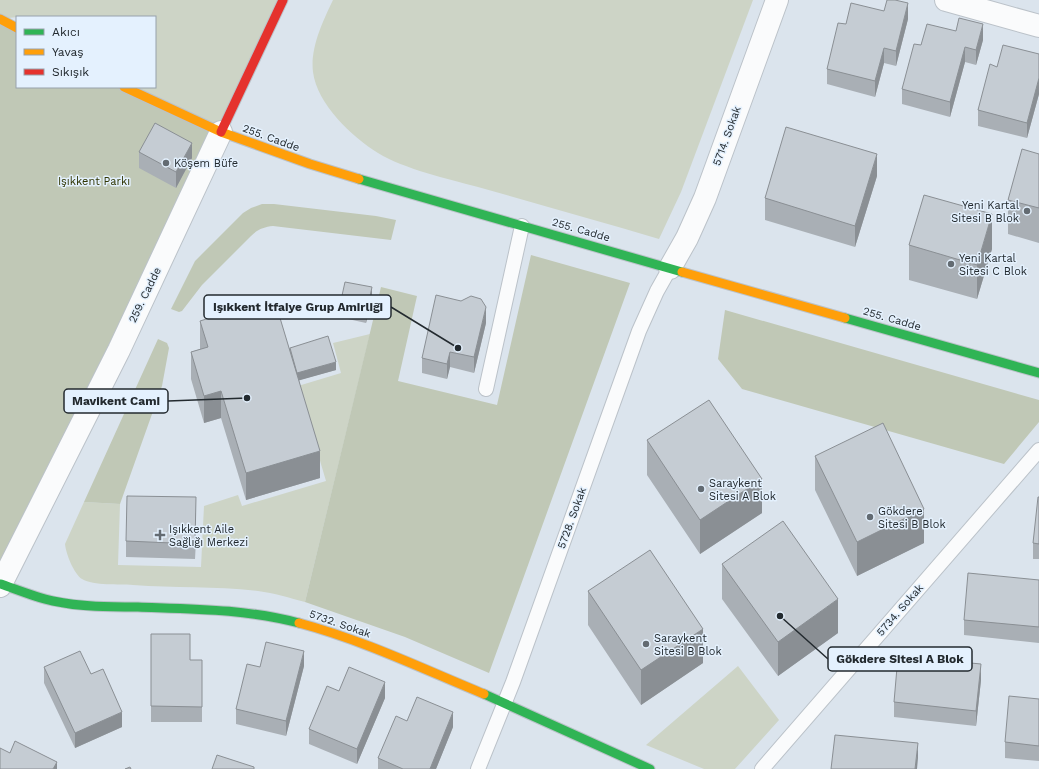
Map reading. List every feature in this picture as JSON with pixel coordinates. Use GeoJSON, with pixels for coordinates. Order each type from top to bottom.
{"type":"FeatureCollection","features":[{"type":"Feature","properties":{"kind":"street","name":"259. Cadde"},"geometry":{"type":"LineString","coordinates":[[0,585],[119,350],[283,0]]}},
{"type":"Feature","properties":{"kind":"street","name":"5714. Sokak"},"geometry":{"type":"LineString","coordinates":[[670,268],[687,238],[705,198],[777,0]]}},
{"type":"Feature","properties":{"kind":"street"},"geometry":{"type":"LineString","coordinates":[[946,0],[1039,26]]}},
{"type":"Feature","properties":{"kind":"street"},"geometry":{"type":"LineString","coordinates":[[0,19],[16,27]]}},
{"type":"Feature","properties":{"kind":"street","name":"255. Cadde"},"geometry":{"type":"LineString","coordinates":[[126,88],[221,132],[318,166],[522,226],[1039,373]]}},
{"type":"Feature","properties":{"kind":"street","name":"5732. Sokak"},"geometry":{"type":"LineString","coordinates":[[0,585],[53,601],[72,604],[250,612],[317,628],[505,704],[609,752],[650,769]]}},
{"type":"Feature","properties":{"kind":"lane"},"geometry":{"type":"LineString","coordinates":[[486,389],[522,226]]}},
{"type":"Feature","properties":{"kind":"lane","name":"5728. Sokak"},"geometry":{"type":"LineString","coordinates":[[478,769],[505,704],[639,331],[656,291],[670,268]]}},
{"type":"Feature","properties":{"kind":"lane","name":"5734. Sokak"},"geometry":{"type":"LineString","coordinates":[[762,769],[1039,450]]}},
{"type":"Feature","properties":{"kind":"shaded area"},"geometry":{"type":"Polygon","coordinates":[[[0,0],[283,0],[221,132],[126,88],[156,88],[156,16],[16,16],[0,19],[0,0]]]}},
{"type":"Feature","properties":{"kind":"shaded area"},"geometry":{"type":"Polygon","coordinates":[[[333,0],[753,0],[681,192],[659,239],[426,173],[389,159],[357,138],[328,107],[321,96],[313,72],[313,54],[315,44],[321,26],[333,0]]]}},
{"type":"Feature","properties":{"kind":"shaded area"},"geometry":{"type":"Polygon","coordinates":[[[370,334],[305,602],[276,594],[227,588],[100,584],[82,579],[76,573],[67,553],[65,544],[84,502],[120,504],[118,565],[201,567],[204,506],[238,495],[242,506],[326,481],[298,386],[341,373],[333,343],[370,334]]]}},
{"type":"Feature","properties":{"kind":"shaded area"},"geometry":{"type":"Polygon","coordinates":[[[738,666],[779,720],[735,769],[704,769],[646,745],[738,666]]]}},
{"type":"Feature","properties":{"kind":"green space","name":"Işıkkent Parkı"},"geometry":{"type":"Polygon","coordinates":[[[0,19],[16,27],[16,88],[126,88],[221,132],[0,586],[0,19]]]}},
{"type":"Feature","properties":{"kind":"green space"},"geometry":{"type":"Polygon","coordinates":[[[262,204],[274,204],[376,216],[396,220],[391,240],[273,226],[261,229],[251,236],[202,285],[182,311],[179,312],[171,309],[195,261],[243,213],[262,204]]]}},
{"type":"Feature","properties":{"kind":"green space"},"geometry":{"type":"Polygon","coordinates":[[[531,255],[630,283],[489,673],[405,637],[305,602],[381,287],[417,296],[398,381],[497,405],[531,255]]]}},
{"type":"Feature","properties":{"kind":"green space"},"geometry":{"type":"Polygon","coordinates":[[[725,310],[1039,400],[1039,422],[1004,464],[742,389],[718,359],[725,310]]]}},
{"type":"Feature","properties":{"kind":"green space"},"geometry":{"type":"Polygon","coordinates":[[[158,339],[167,343],[169,348],[162,386],[120,504],[84,502],[158,339]]]}},
{"type":"Feature","properties":{"kind":"building"},"geometry":{"type":"Polygon","coordinates":[[[887,0],[908,3],[896,51],[884,48],[875,81],[827,69],[838,23],[846,24],[851,3],[884,11],[887,0]]]}},
{"type":"Feature","properties":{"kind":"building"},"geometry":{"type":"Polygon","coordinates":[[[959,18],[983,24],[976,50],[965,47],[950,102],[902,89],[914,44],[921,45],[927,24],[956,31],[959,18]]]}},
{"type":"Feature","properties":{"kind":"building"},"geometry":{"type":"Polygon","coordinates":[[[1003,45],[1039,54],[1039,78],[1027,123],[978,110],[990,64],[997,67],[1003,45]]]}},
{"type":"Feature","properties":{"kind":"building"},"geometry":{"type":"Polygon","coordinates":[[[155,123],[192,143],[176,172],[139,152],[155,123]]]}},
{"type":"Feature","properties":{"kind":"building"},"geometry":{"type":"Polygon","coordinates":[[[786,127],[877,154],[855,226],[765,198],[786,127]]]}},
{"type":"Feature","properties":{"kind":"building"},"geometry":{"type":"Polygon","coordinates":[[[1022,149],[1039,154],[1039,208],[1008,200],[1022,149]]]}},
{"type":"Feature","properties":{"kind":"building"},"geometry":{"type":"Polygon","coordinates":[[[924,195],[992,214],[977,265],[909,245],[924,195]]]}},
{"type":"Feature","properties":{"kind":"building"},"geometry":{"type":"Polygon","coordinates":[[[345,282],[372,287],[366,315],[339,309],[345,282]]]}},
{"type":"Feature","properties":{"kind":"building"},"geometry":{"type":"Polygon","coordinates":[[[436,295],[461,301],[471,296],[481,299],[486,307],[474,357],[450,352],[447,364],[422,358],[436,295]]]}},
{"type":"Feature","properties":{"kind":"building"},"geometry":{"type":"Polygon","coordinates":[[[274,298],[320,451],[246,473],[221,391],[204,396],[191,352],[208,347],[200,321],[274,298]]]}},
{"type":"Feature","properties":{"kind":"building"},"geometry":{"type":"Polygon","coordinates":[[[328,336],[336,362],[297,373],[290,348],[328,336]]]}},
{"type":"Feature","properties":{"kind":"building"},"geometry":{"type":"Polygon","coordinates":[[[709,400],[762,479],[700,520],[647,440],[709,400]]]}},
{"type":"Feature","properties":{"kind":"building"},"geometry":{"type":"Polygon","coordinates":[[[883,423],[924,509],[857,542],[815,456],[883,423]]]}},
{"type":"Feature","properties":{"kind":"building"},"geometry":{"type":"Polygon","coordinates":[[[127,496],[196,497],[195,544],[126,541],[127,496]]]}},
{"type":"Feature","properties":{"kind":"building"},"geometry":{"type":"Polygon","coordinates":[[[1039,497],[1039,544],[1033,543],[1039,497]]]}},
{"type":"Feature","properties":{"kind":"building"},"geometry":{"type":"Polygon","coordinates":[[[783,521],[838,599],[778,642],[722,564],[783,521]]]}},
{"type":"Feature","properties":{"kind":"building"},"geometry":{"type":"Polygon","coordinates":[[[650,550],[703,629],[641,670],[588,591],[650,550]]]}},
{"type":"Feature","properties":{"kind":"building"},"geometry":{"type":"Polygon","coordinates":[[[968,573],[1039,580],[1039,627],[964,620],[968,573]]]}},
{"type":"Feature","properties":{"kind":"building"},"geometry":{"type":"Polygon","coordinates":[[[151,634],[190,634],[190,660],[202,660],[202,707],[151,706],[151,634]]]}},
{"type":"Feature","properties":{"kind":"building"},"geometry":{"type":"Polygon","coordinates":[[[266,642],[304,651],[286,721],[236,709],[247,664],[260,667],[266,642]]]}},
{"type":"Feature","properties":{"kind":"building"},"geometry":{"type":"Polygon","coordinates":[[[80,651],[91,674],[103,669],[122,712],[75,733],[44,667],[80,651]]]}},
{"type":"Feature","properties":{"kind":"building"},"geometry":{"type":"Polygon","coordinates":[[[898,656],[981,664],[976,711],[894,702],[898,656]]]}},
{"type":"Feature","properties":{"kind":"building"},"geometry":{"type":"Polygon","coordinates":[[[349,667],[385,682],[357,749],[309,729],[327,686],[339,691],[349,667]]]}},
{"type":"Feature","properties":{"kind":"building"},"geometry":{"type":"Polygon","coordinates":[[[1009,696],[1039,699],[1039,746],[1005,742],[1009,696]]]}},
{"type":"Feature","properties":{"kind":"building"},"geometry":{"type":"Polygon","coordinates":[[[417,697],[453,712],[430,769],[403,769],[378,758],[396,716],[407,721],[417,697]]]}},
{"type":"Feature","properties":{"kind":"building"},"geometry":{"type":"Polygon","coordinates":[[[835,735],[918,743],[915,769],[831,769],[835,735]]]}},
{"type":"Feature","properties":{"kind":"building"},"geometry":{"type":"Polygon","coordinates":[[[15,741],[57,762],[53,769],[0,769],[0,748],[10,753],[15,741]]]}},
{"type":"Feature","properties":{"kind":"building"},"geometry":{"type":"Polygon","coordinates":[[[217,755],[254,767],[254,769],[212,769],[217,755]]]}},
{"type":"Feature","properties":{"kind":"traffic: fast"},"geometry":{"type":"LineString","coordinates":[[359,179],[682,272]]}},
{"type":"Feature","properties":{"kind":"traffic: fast"},"geometry":{"type":"LineString","coordinates":[[845,318],[1039,373]]}},
{"type":"Feature","properties":{"kind":"traffic: fast"},"geometry":{"type":"LineString","coordinates":[[1,584],[46,599],[64,603],[96,606],[219,610],[279,618],[299,623]]}},
{"type":"Feature","properties":{"kind":"traffic: fast"},"geometry":{"type":"LineString","coordinates":[[484,694],[650,769]]}},
{"type":"Feature","properties":{"kind":"traffic: slow"},"geometry":{"type":"LineString","coordinates":[[0,19],[16,27]]}},
{"type":"Feature","properties":{"kind":"traffic: slow"},"geometry":{"type":"LineString","coordinates":[[126,88],[221,132],[310,164],[359,179]]}},
{"type":"Feature","properties":{"kind":"traffic: slow"},"geometry":{"type":"LineString","coordinates":[[682,272],[845,318]]}},
{"type":"Feature","properties":{"kind":"traffic: slow"},"geometry":{"type":"LineString","coordinates":[[299,623],[370,646],[484,694]]}},
{"type":"Feature","properties":{"kind":"traffic: jam"},"geometry":{"type":"LineString","coordinates":[[221,132],[283,0]]}},
{"type":"Feature","properties":{"kind":"place","name":"Köşem Büfe"},"geometry":{"type":"Point","coordinates":[166,163]}},
{"type":"Feature","properties":{"kind":"place","name":"Yeni Kartal Sitesi B Blok"},"geometry":{"type":"Point","coordinates":[1027,211]}},
{"type":"Feature","properties":{"kind":"place","name":"Yeni Kartal Sitesi C Blok"},"geometry":{"type":"Point","coordinates":[951,264]}},
{"type":"Feature","properties":{"kind":"place","name":"Işıkkent İtfaiye Grup Amirliği"},"geometry":{"type":"Point","coordinates":[458,348]}},
{"type":"Feature","properties":{"kind":"place","name":"Mavikent Cami"},"geometry":{"type":"Point","coordinates":[247,398]}},
{"type":"Feature","properties":{"kind":"place","name":"Saraykent Sitesi A Blok"},"geometry":{"type":"Point","coordinates":[701,489]}},
{"type":"Feature","properties":{"kind":"place","name":"Gökdere Sitesi B Blok"},"geometry":{"type":"Point","coordinates":[870,517]}},
{"type":"Feature","properties":{"kind":"place","name":"Işıkkent Aile Sağlığı Merkezi"},"geometry":{"type":"Point","coordinates":[160,535]}},
{"type":"Feature","properties":{"kind":"place","name":"Gökdere Sitesi A Blok"},"geometry":{"type":"Point","coordinates":[780,616]}},
{"type":"Feature","properties":{"kind":"place","name":"Saraykent Sitesi B Blok"},"geometry":{"type":"Point","coordinates":[646,644]}}]}
